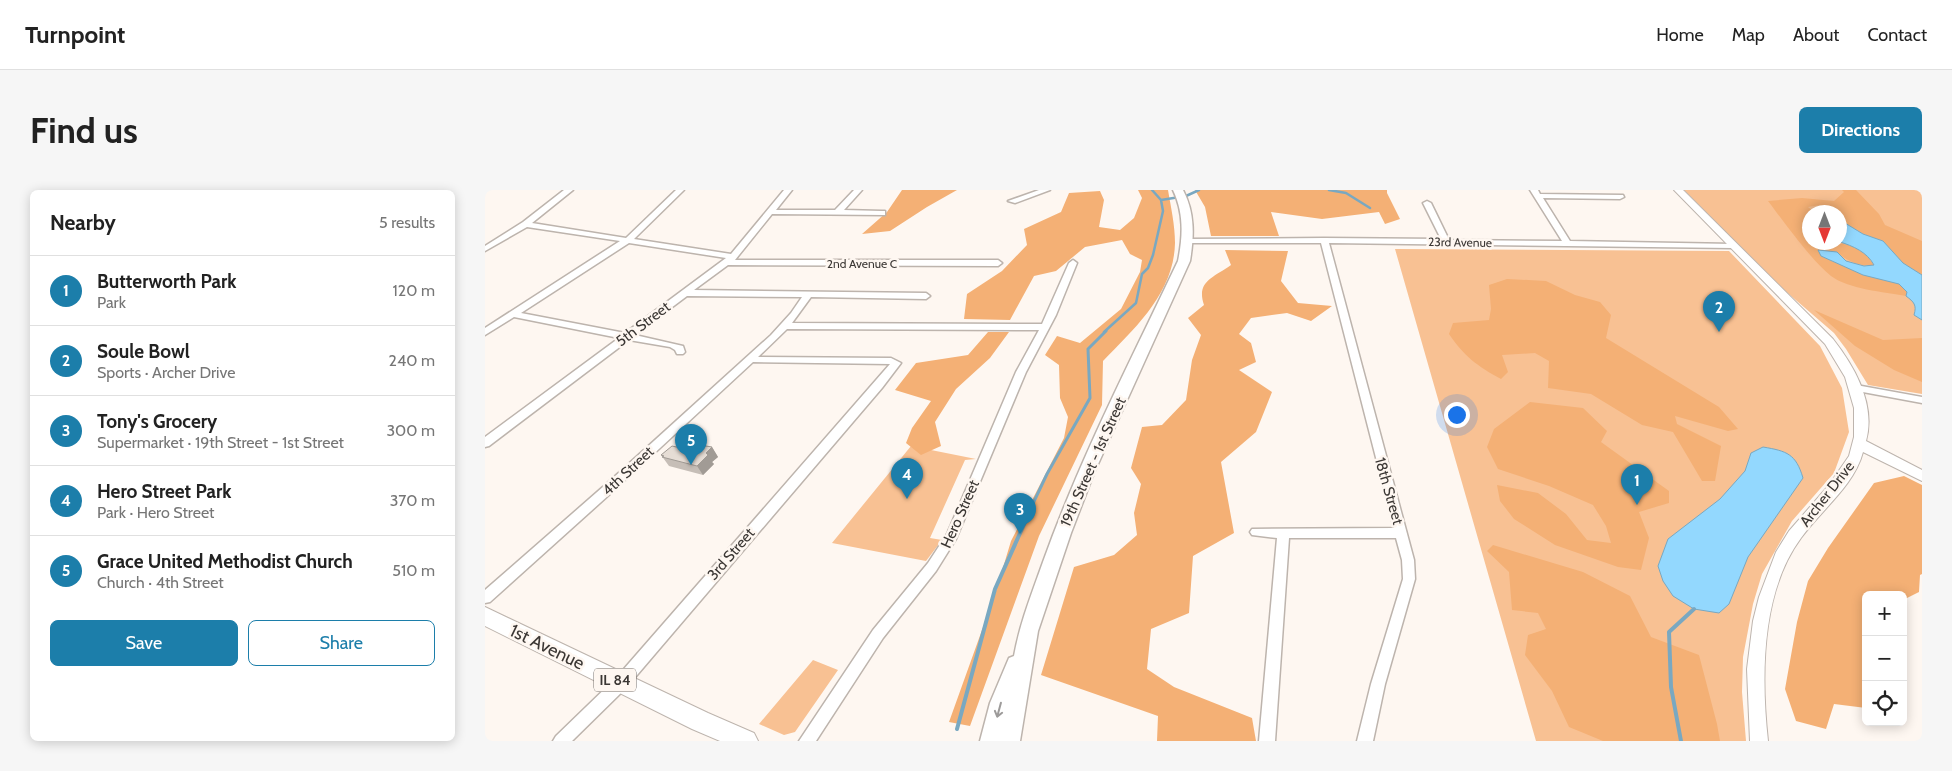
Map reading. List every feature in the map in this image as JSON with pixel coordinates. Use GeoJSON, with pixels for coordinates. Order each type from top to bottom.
{"type":"FeatureCollection","features":[{"type":"Feature","properties":{"kind":"main road","name":"19th Street - 1st Street"},"geometry":{"type":"LineString","coordinates":[[1009,741],[1028,632],[1062,533],[1086,473],[1177,276],[1188,241],[1185,206],[1178,190]]}},
{"type":"Feature","properties":{"kind":"main road","name":"1st Avenue"},"geometry":{"type":"LineString","coordinates":[[485,616],[621,683],[746,741]]}},
{"type":"Feature","properties":{"kind":"main road"},"geometry":{"type":"LineString","coordinates":[[991,741],[1001,703],[1028,632]]}},
{"type":"Feature","properties":{"kind":"street"},"geometry":{"type":"LineString","coordinates":[[485,249],[526,224],[569,190]]}},
{"type":"Feature","properties":{"kind":"street"},"geometry":{"type":"LineString","coordinates":[[485,332],[628,240],[680,190]]}},
{"type":"Feature","properties":{"kind":"street","name":"5th Street"},"geometry":{"type":"LineString","coordinates":[[485,443],[730,259],[788,190]]}},
{"type":"Feature","properties":{"kind":"street"},"geometry":{"type":"LineString","coordinates":[[837,213],[858,190]]}},
{"type":"Feature","properties":{"kind":"street"},"geometry":{"type":"LineString","coordinates":[[1035,190],[1013,198],[1012,201],[1046,190]]}},
{"type":"Feature","properties":{"kind":"street","name":"Archer Drive"},"geometry":{"type":"LineString","coordinates":[[1678,190],[1825,337],[1845,364],[1856,388],[1863,427],[1860,444],[1847,473],[1796,534],[1785,551],[1776,572],[1763,614],[1757,652],[1756,716],[1759,741]]}},
{"type":"Feature","properties":{"kind":"street"},"geometry":{"type":"LineString","coordinates":[[1536,193],[1620,197]]}},
{"type":"Feature","properties":{"kind":"street"},"geometry":{"type":"LineString","coordinates":[[1536,193],[1568,244]]}},
{"type":"Feature","properties":{"kind":"street"},"geometry":{"type":"LineString","coordinates":[[1427,203],[1446,242]]}},
{"type":"Feature","properties":{"kind":"street"},"geometry":{"type":"LineString","coordinates":[[771,212],[882,213]]}},
{"type":"Feature","properties":{"kind":"street","name":"2nd Avenue C"},"geometry":{"type":"LineString","coordinates":[[526,224],[730,259],[998,263]]}},
{"type":"Feature","properties":{"kind":"street","name":"23rd Avenue"},"geometry":{"type":"LineString","coordinates":[[1188,241],[1324,240],[1733,246]]}},
{"type":"Feature","properties":{"kind":"street","name":"18th Street"},"geometry":{"type":"LineString","coordinates":[[1324,240],[1408,560],[1409,579],[1378,684],[1365,741]]}},
{"type":"Feature","properties":{"kind":"street","name":"Hero Street"},"geometry":{"type":"LineString","coordinates":[[807,741],[878,634],[942,554],[952,536],[1021,372],[1073,264]]}},
{"type":"Feature","properties":{"kind":"street"},"geometry":{"type":"LineString","coordinates":[[684,293],[926,296]]}},
{"type":"Feature","properties":{"kind":"street","name":"4th Street"},"geometry":{"type":"LineString","coordinates":[[485,598],[616,482],[785,326],[807,295]]}},
{"type":"Feature","properties":{"kind":"street"},"geometry":{"type":"LineString","coordinates":[[512,314],[672,345],[680,348],[680,352]]}},
{"type":"Feature","properties":{"kind":"street"},"geometry":{"type":"LineString","coordinates":[[785,326],[1044,327]]}},
{"type":"Feature","properties":{"kind":"street","name":"3rd Street"},"geometry":{"type":"LineString","coordinates":[[561,741],[621,683],[872,394],[896,363],[891,361],[758,360],[750,358]]}},
{"type":"Feature","properties":{"kind":"street"},"geometry":{"type":"LineString","coordinates":[[1856,388],[1922,400]]}},
{"type":"Feature","properties":{"kind":"street"},"geometry":{"type":"LineString","coordinates":[[1860,444],[1922,476]]}},
{"type":"Feature","properties":{"kind":"street"},"geometry":{"type":"LineString","coordinates":[[1256,532],[1401,532]]}},
{"type":"Feature","properties":{"kind":"street"},"geometry":{"type":"LineString","coordinates":[[1267,741],[1283,533]]}},
{"type":"Feature","properties":{"kind":"shaded area"},"geometry":{"type":"Polygon","coordinates":[[[902,190],[957,190],[890,231],[862,234],[887,212],[902,190]]]}},
{"type":"Feature","properties":{"kind":"shaded area"},"geometry":{"type":"Polygon","coordinates":[[[1138,190],[1168,190],[1174,223],[1175,243],[1173,261],[1168,278],[1151,308],[1128,336],[1103,361],[1102,405],[1039,536],[970,726],[949,722],[996,591],[1011,541],[1064,438],[1068,417],[1060,398],[1059,365],[1045,355],[1057,336],[1080,343],[1121,309],[1140,272],[1142,260],[1130,254],[1122,240],[1085,247],[1056,271],[1034,276],[1010,320],[964,319],[967,294],[1002,271],[1027,245],[1024,229],[1061,212],[1069,193],[1100,191],[1104,200],[1099,227],[1120,230],[1134,218],[1142,198],[1138,190]]]}},
{"type":"Feature","properties":{"kind":"shaded area"},"geometry":{"type":"Polygon","coordinates":[[[1195,190],[1387,190],[1400,219],[1385,224],[1379,212],[1322,219],[1271,212],[1279,236],[1211,236],[1205,207],[1195,190]]]}},
{"type":"Feature","properties":{"kind":"shaded area"},"geometry":{"type":"Polygon","coordinates":[[[1684,190],[1922,190],[1922,394],[1868,385],[1834,333],[1783,289],[1684,190]]]}},
{"type":"Feature","properties":{"kind":"shaded area"},"geometry":{"type":"Polygon","coordinates":[[[1842,190],[1856,190],[1879,214],[1885,225],[1922,241],[1922,275],[1903,263],[1883,241],[1863,234],[1847,224],[1847,205],[1802,205],[1802,246],[1768,201],[1802,198],[1834,201],[1844,192],[1842,190]]]}},
{"type":"Feature","properties":{"kind":"shaded area"},"geometry":{"type":"Polygon","coordinates":[[[1847,244],[1854,247],[1862,251],[1874,266],[1854,263],[1837,252],[1821,256],[1863,275],[1899,284],[1907,292],[1906,296],[1856,287],[1838,280],[1823,269],[1806,251],[1847,250],[1847,244]]]}},
{"type":"Feature","properties":{"kind":"shaded area"},"geometry":{"type":"Polygon","coordinates":[[[1395,249],[1729,251],[1820,346],[1842,388],[1849,432],[1834,473],[1792,521],[1762,574],[1753,604],[1743,657],[1742,692],[1746,741],[1536,741],[1395,249]]]}},
{"type":"Feature","properties":{"kind":"shaded area"},"geometry":{"type":"Polygon","coordinates":[[[1225,250],[1288,251],[1281,281],[1298,303],[1332,306],[1311,321],[1287,313],[1251,318],[1239,334],[1251,343],[1256,362],[1239,370],[1272,392],[1256,432],[1221,462],[1234,533],[1193,556],[1189,613],[1151,629],[1147,669],[1174,687],[1252,718],[1256,741],[1157,741],[1158,716],[1041,675],[1074,567],[1114,555],[1137,535],[1134,513],[1141,484],[1131,468],[1142,427],[1162,425],[1186,400],[1192,360],[1201,335],[1188,318],[1204,305],[1202,290],[1204,285],[1212,277],[1231,265],[1225,250]]]}},
{"type":"Feature","properties":{"kind":"shaded area"},"geometry":{"type":"Polygon","coordinates":[[[1507,279],[1546,281],[1575,295],[1600,302],[1611,315],[1606,338],[1719,407],[1738,429],[1728,431],[1675,416],[1677,424],[1721,446],[1715,481],[1702,481],[1673,432],[1642,425],[1591,394],[1548,388],[1549,361],[1535,353],[1502,355],[1508,372],[1501,379],[1478,365],[1466,354],[1449,334],[1453,323],[1489,320],[1491,309],[1489,285],[1507,279]]]}},
{"type":"Feature","properties":{"kind":"shaded area"},"geometry":{"type":"Polygon","coordinates":[[[1814,310],[1883,340],[1922,338],[1922,382],[1894,370],[1855,346],[1814,310]]]}},
{"type":"Feature","properties":{"kind":"shaded area"},"geometry":{"type":"Polygon","coordinates":[[[988,332],[1009,332],[990,358],[956,389],[935,422],[941,446],[921,455],[906,443],[912,428],[931,401],[895,390],[916,363],[968,355],[988,332]]]}},
{"type":"Feature","properties":{"kind":"shaded area"},"geometry":{"type":"Polygon","coordinates":[[[1530,402],[1583,408],[1607,431],[1601,442],[1669,491],[1669,503],[1639,512],[1649,538],[1641,570],[1618,567],[1555,545],[1514,519],[1500,501],[1497,485],[1538,493],[1566,514],[1587,540],[1611,543],[1606,526],[1593,505],[1549,486],[1498,469],[1487,447],[1494,429],[1530,402]]]}},
{"type":"Feature","properties":{"kind":"shaded area"},"geometry":{"type":"Polygon","coordinates":[[[911,446],[976,459],[965,460],[930,538],[942,540],[926,561],[832,543],[911,446]]]}},
{"type":"Feature","properties":{"kind":"shaded area"},"geometry":{"type":"Polygon","coordinates":[[[1904,476],[1922,485],[1922,574],[1920,575],[1919,592],[1907,598],[1907,591],[1862,591],[1862,708],[1834,704],[1826,729],[1796,721],[1785,689],[1797,622],[1808,581],[1828,548],[1874,483],[1904,476]]]}},
{"type":"Feature","properties":{"kind":"shaded area"},"geometry":{"type":"Polygon","coordinates":[[[1493,545],[1583,572],[1630,596],[1651,637],[1699,655],[1720,741],[1603,741],[1569,727],[1552,691],[1525,655],[1528,635],[1546,629],[1538,613],[1512,610],[1509,572],[1487,551],[1493,545]]]}},
{"type":"Feature","properties":{"kind":"shaded area"},"geometry":{"type":"Polygon","coordinates":[[[813,660],[838,670],[795,732],[784,735],[759,724],[813,660]]]}},
{"type":"Feature","properties":{"kind":"water"},"geometry":{"type":"Polygon","coordinates":[[[1847,224],[1863,234],[1883,241],[1903,263],[1922,275],[1922,320],[1914,315],[1914,304],[1906,296],[1907,292],[1899,284],[1863,275],[1821,256],[1818,250],[1837,252],[1846,261],[1864,266],[1874,265],[1868,256],[1847,244],[1847,224]]]}},
{"type":"Feature","properties":{"kind":"water"},"geometry":{"type":"Polygon","coordinates":[[[1763,447],[1778,450],[1789,455],[1794,459],[1803,478],[1748,557],[1729,604],[1719,613],[1694,609],[1673,596],[1663,581],[1658,566],[1668,539],[1720,499],[1745,471],[1751,453],[1763,447]]]}},
{"type":"Feature","properties":{"kind":"building"},"geometry":{"type":"Polygon","coordinates":[[[700,445],[712,447],[706,453],[708,455],[697,466],[662,457],[664,456],[661,455],[672,446],[694,451],[700,445]]]}},
{"type":"Feature","properties":{"kind":"waterway"},"geometry":{"type":"LineString","coordinates":[[1152,190],[1161,200]]}},
{"type":"Feature","properties":{"kind":"waterway"},"geometry":{"type":"LineString","coordinates":[[1161,200],[1186,196],[1199,190]]}},
{"type":"Feature","properties":{"kind":"waterway"},"geometry":{"type":"LineString","coordinates":[[1329,190],[1346,193],[1370,208]]}},
{"type":"Feature","properties":{"kind":"waterway"},"geometry":{"type":"LineString","coordinates":[[1104,332],[1136,303],[1142,274],[1148,268],[1153,255],[1163,211],[1161,200]]}},
{"type":"Feature","properties":{"kind":"waterway"},"geometry":{"type":"LineString","coordinates":[[1029,512],[1047,474],[1090,398],[1088,349],[1106,331]]}},
{"type":"Feature","properties":{"kind":"waterway"},"geometry":{"type":"LineString","coordinates":[[957,729],[995,589],[1030,511]]}},
{"type":"Feature","properties":{"kind":"waterway"},"geometry":{"type":"LineString","coordinates":[[1681,741],[1671,687],[1669,632],[1694,609]]}},
{"type":"Feature","properties":{"kind":"place","name":"Soule Bowl"},"geometry":{"type":"Point","coordinates":[1719,332]}},
{"type":"Feature","properties":{"kind":"place","name":"Grace United Methodist Church"},"geometry":{"type":"Point","coordinates":[691,465]}},
{"type":"Feature","properties":{"kind":"place","name":"Hero Street Park"},"geometry":{"type":"Point","coordinates":[907,499]}},
{"type":"Feature","properties":{"kind":"place","name":"Butterworth Park"},"geometry":{"type":"Point","coordinates":[1637,505]}},
{"type":"Feature","properties":{"kind":"place","name":"Tony's Grocery"},"geometry":{"type":"Point","coordinates":[1020,534]}}]}
